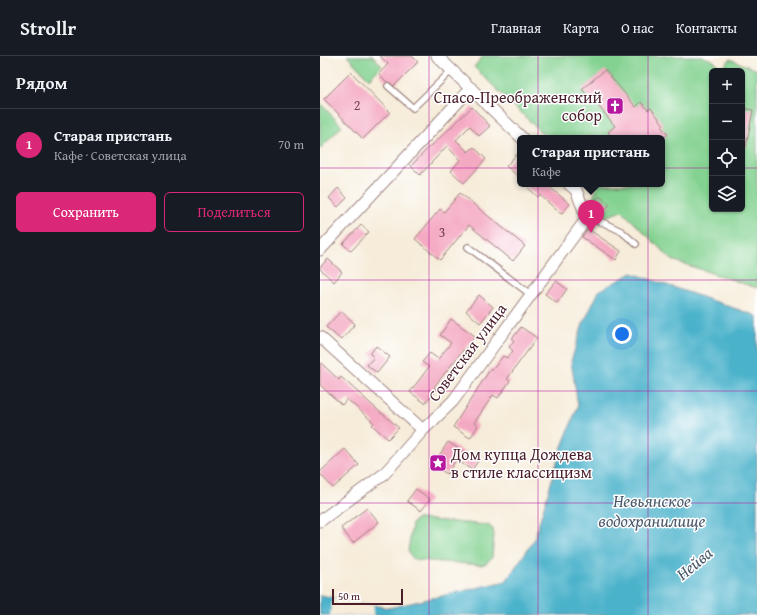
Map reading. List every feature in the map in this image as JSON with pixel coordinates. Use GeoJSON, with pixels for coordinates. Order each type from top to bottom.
{"type":"FeatureCollection","features":[{"type":"Feature","properties":{"kind":"street"},"geometry":{"type":"LineString","coordinates":[[437,56],[519,135]]}},
{"type":"Feature","properties":{"kind":"street"},"geometry":{"type":"LineString","coordinates":[[320,250],[470,88]]}},
{"type":"Feature","properties":{"kind":"street"},"geometry":{"type":"LineString","coordinates":[[572,187],[576,190],[586,218]]}},
{"type":"Feature","properties":{"kind":"street","name":"Советская улица"},"geometry":{"type":"LineString","coordinates":[[320,521],[384,474],[423,430],[453,401],[586,218]]}},
{"type":"Feature","properties":{"kind":"street"},"geometry":{"type":"LineString","coordinates":[[320,337],[423,430]]}},
{"type":"Feature","properties":{"kind":"lane"},"geometry":{"type":"LineString","coordinates":[[388,86],[413,108],[452,70]]}},
{"type":"Feature","properties":{"kind":"lane"},"geometry":{"type":"LineString","coordinates":[[586,218],[604,223],[621,231],[636,244]]}},
{"type":"Feature","properties":{"kind":"lane"},"geometry":{"type":"LineString","coordinates":[[468,247],[530,294]]}},
{"type":"Feature","properties":{"kind":"green space"},"geometry":{"type":"Polygon","coordinates":[[[347,56],[373,56],[382,66],[369,79],[347,56]]]}},
{"type":"Feature","properties":{"kind":"green space"},"geometry":{"type":"Polygon","coordinates":[[[483,56],[702,56],[714,61],[721,68],[709,68],[709,212],[745,212],[745,68],[723,68],[730,59],[757,70],[757,288],[672,260],[622,211],[602,218],[590,208],[597,187],[665,187],[665,135],[544,135],[474,67],[483,56]]]}},
{"type":"Feature","properties":{"kind":"green space"},"geometry":{"type":"Polygon","coordinates":[[[320,103],[342,126],[320,149],[320,103]]]}},
{"type":"Feature","properties":{"kind":"green space"},"geometry":{"type":"Polygon","coordinates":[[[417,519],[488,525],[493,529],[494,536],[492,557],[490,560],[481,565],[418,560],[412,558],[408,551],[412,524],[417,519]]]}},
{"type":"Feature","properties":{"kind":"water","name":"Невьянское водохранилище"},"geometry":{"type":"Polygon","coordinates":[[[632,273],[757,316],[757,615],[320,615],[320,595],[389,608],[506,581],[534,540],[561,449],[578,406],[571,361],[583,324],[599,291],[632,273]]]}},
{"type":"Feature","properties":{"kind":"pier"},"geometry":{"type":"Polygon","coordinates":[[[333,597],[374,605],[373,615],[330,615],[333,597]]]}},
{"type":"Feature","properties":{"kind":"building"},"geometry":{"type":"Polygon","coordinates":[[[380,56],[412,56],[418,62],[394,86],[387,82],[379,74],[388,64],[380,56]]]}},
{"type":"Feature","properties":{"kind":"building","name":"Спасо-Преображенский собор"},"geometry":{"type":"Polygon","coordinates":[[[605,70],[636,107],[641,102],[648,110],[651,108],[664,125],[661,127],[668,134],[665,136],[665,135],[610,135],[608,132],[615,126],[595,102],[593,104],[582,89],[605,70]]]}},
{"type":"Feature","properties":{"kind":"building"},"geometry":{"type":"Polygon","coordinates":[[[351,72],[390,112],[363,139],[324,99],[351,72]]]}},
{"type":"Feature","properties":{"kind":"building"},"geometry":{"type":"Polygon","coordinates":[[[472,107],[490,126],[479,136],[470,126],[456,140],[468,152],[474,147],[486,159],[464,183],[451,171],[460,160],[447,146],[420,175],[411,166],[472,107]]]}},
{"type":"Feature","properties":{"kind":"building"},"geometry":{"type":"Polygon","coordinates":[[[745,109],[753,110],[745,147],[745,109]]]}},
{"type":"Feature","properties":{"kind":"building"},"geometry":{"type":"Polygon","coordinates":[[[517,154],[517,175],[506,166],[517,154]]]}},
{"type":"Feature","properties":{"kind":"building"},"geometry":{"type":"Polygon","coordinates":[[[527,187],[550,187],[570,204],[561,214],[540,195],[538,197],[527,187]]]}},
{"type":"Feature","properties":{"kind":"building"},"geometry":{"type":"Polygon","coordinates":[[[338,188],[347,198],[338,207],[329,198],[338,188]]]}},
{"type":"Feature","properties":{"kind":"building"},"geometry":{"type":"Polygon","coordinates":[[[460,193],[525,246],[513,261],[469,225],[440,260],[415,239],[440,209],[444,212],[460,193]]]}},
{"type":"Feature","properties":{"kind":"building"},"geometry":{"type":"Polygon","coordinates":[[[599,196],[610,204],[601,215],[591,207],[599,196]]]}},
{"type":"Feature","properties":{"kind":"building"},"geometry":{"type":"Polygon","coordinates":[[[361,225],[369,232],[351,251],[343,244],[361,225]]]}},
{"type":"Feature","properties":{"kind":"building"},"geometry":{"type":"Polygon","coordinates":[[[588,229],[621,251],[616,260],[582,237],[588,229]]]}},
{"type":"Feature","properties":{"kind":"building"},"geometry":{"type":"Polygon","coordinates":[[[328,259],[342,272],[334,282],[320,269],[320,267],[328,259]]]}},
{"type":"Feature","properties":{"kind":"building"},"geometry":{"type":"Polygon","coordinates":[[[556,281],[567,289],[557,303],[545,294],[556,281]]]}},
{"type":"Feature","properties":{"kind":"building"},"geometry":{"type":"Polygon","coordinates":[[[479,295],[493,307],[480,323],[466,311],[479,295]]]}},
{"type":"Feature","properties":{"kind":"building"},"geometry":{"type":"Polygon","coordinates":[[[341,311],[355,324],[341,340],[326,327],[341,311]]]}},
{"type":"Feature","properties":{"kind":"building"},"geometry":{"type":"Polygon","coordinates":[[[451,319],[475,336],[434,387],[436,389],[425,403],[410,392],[429,367],[422,362],[430,353],[438,359],[451,343],[440,335],[451,319]]]}},
{"type":"Feature","properties":{"kind":"building"},"geometry":{"type":"Polygon","coordinates":[[[521,327],[537,338],[507,379],[510,381],[498,398],[493,395],[474,423],[478,426],[470,438],[453,427],[491,368],[493,369],[503,356],[507,358],[513,351],[509,347],[514,341],[512,339],[521,327]]]}},
{"type":"Feature","properties":{"kind":"building"},"geometry":{"type":"Polygon","coordinates":[[[376,346],[390,357],[377,373],[367,365],[374,357],[370,354],[376,346]]]}},
{"type":"Feature","properties":{"kind":"building"},"geometry":{"type":"Polygon","coordinates":[[[320,362],[339,380],[341,377],[399,428],[388,439],[372,425],[374,423],[347,399],[342,405],[320,385],[320,362]]]}},
{"type":"Feature","properties":{"kind":"building"},"geometry":{"type":"Polygon","coordinates":[[[448,442],[478,461],[472,470],[456,460],[447,474],[433,465],[448,442]]]}},
{"type":"Feature","properties":{"kind":"building"},"geometry":{"type":"Polygon","coordinates":[[[345,449],[359,465],[333,488],[320,474],[320,472],[345,449]]]}},
{"type":"Feature","properties":{"kind":"building"},"geometry":{"type":"Polygon","coordinates":[[[416,489],[430,499],[421,511],[407,501],[416,489]]]}},
{"type":"Feature","properties":{"kind":"building"},"geometry":{"type":"Polygon","coordinates":[[[367,508],[379,522],[353,543],[341,528],[367,508]]]}},
{"type":"Feature","properties":{"kind":"place","name":"Спасо-Преображенский собор"},"geometry":{"type":"Point","coordinates":[615,106]}},
{"type":"Feature","properties":{"kind":"place","name":"Старая пристань"},"geometry":{"type":"Point","coordinates":[591,233]}},
{"type":"Feature","properties":{"kind":"place","name":"Дом купца Дождева в стиле классицизм"},"geometry":{"type":"Point","coordinates":[438,463]}},
{"type":"Feature","properties":{"kind":"water label","name":"Нейва"},"geometry":{"type":"Point","coordinates":[694,563]}}]}
